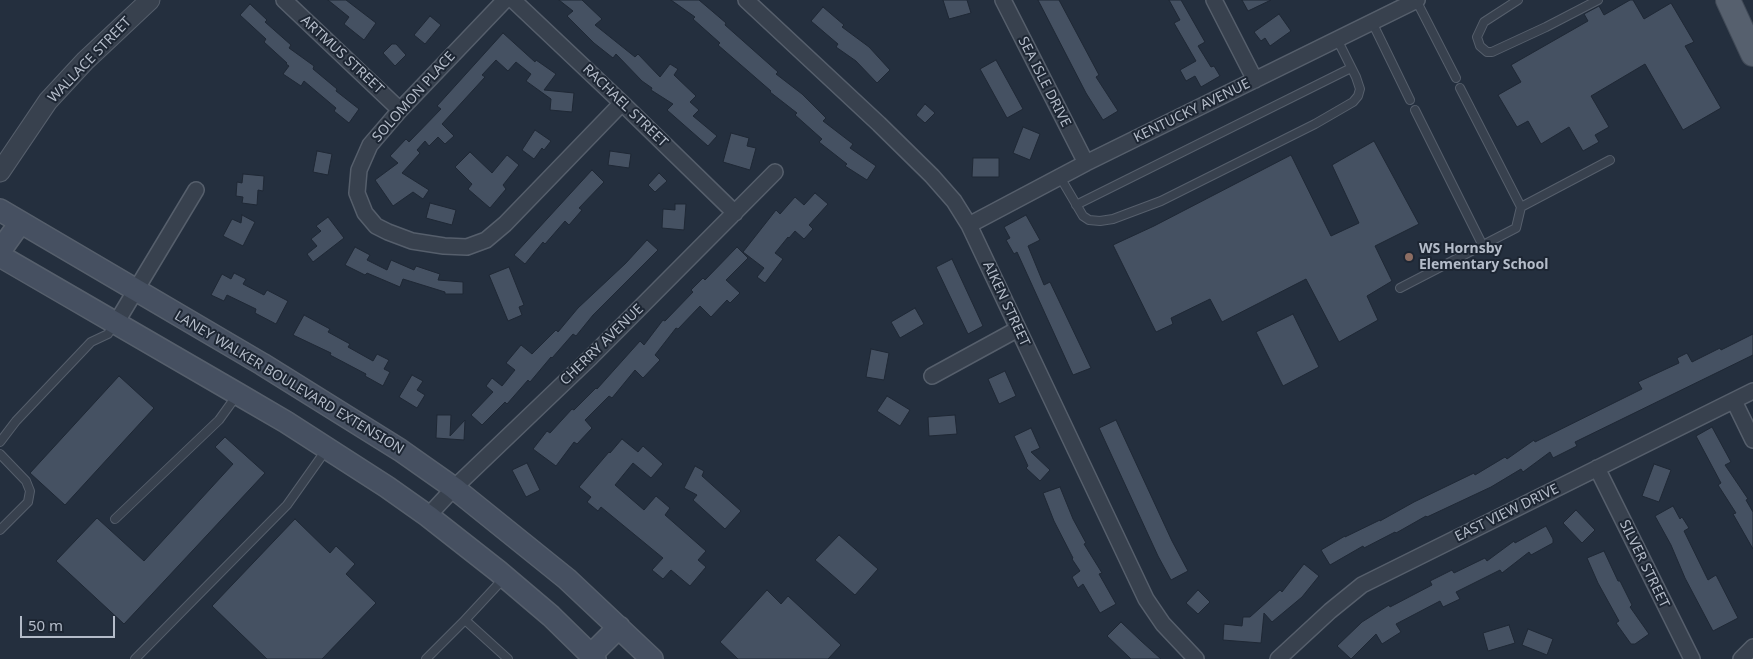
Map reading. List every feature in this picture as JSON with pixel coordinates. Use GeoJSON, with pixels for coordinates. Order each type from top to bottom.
{"type":"FeatureCollection","features":[{"type":"Feature","properties":{"kind":"main road"},"geometry":{"type":"LineString","coordinates":[[1728,0],[1750,34]]}},
{"type":"Feature","properties":{"kind":"main road"},"geometry":{"type":"LineString","coordinates":[[1744,0],[1750,34]]}},
{"type":"Feature","properties":{"kind":"main road","name":"LANEY WALKER BOULEVARD EXTENSION"},"geometry":{"type":"LineString","coordinates":[[0,210],[322,400],[400,450],[454,488],[567,578],[652,659]]}},
{"type":"Feature","properties":{"kind":"main road"},"geometry":{"type":"LineString","coordinates":[[0,251],[20,223]]}},
{"type":"Feature","properties":{"kind":"main road"},"geometry":{"type":"LineString","coordinates":[[0,256],[238,394],[327,449],[428,516],[551,616],[591,658],[619,627]]}},
{"type":"Feature","properties":{"kind":"street","name":"WALLACE STREET"},"geometry":{"type":"LineString","coordinates":[[0,172],[48,101],[85,61],[150,0]]}},
{"type":"Feature","properties":{"kind":"street","name":"ARTMUS STREET"},"geometry":{"type":"LineString","coordinates":[[284,0],[400,110]]}},
{"type":"Feature","properties":{"kind":"street","name":"SOLOMON PLACE"},"geometry":{"type":"LineString","coordinates":[[505,0],[400,110],[370,145],[359,170],[357,193],[365,213],[376,226],[412,241],[444,246],[467,248],[486,240],[505,224],[622,102]]}},
{"type":"Feature","properties":{"kind":"street","name":"RACHAEL STREET"},"geometry":{"type":"LineString","coordinates":[[513,0],[622,102],[735,213]]}},
{"type":"Feature","properties":{"kind":"street","name":"AIKEN STREET"},"geometry":{"type":"LineString","coordinates":[[746,0],[879,124],[954,200],[969,225],[1146,599],[1162,624],[1196,659]]}},
{"type":"Feature","properties":{"kind":"street","name":"SEA ISLE DRIVE"},"geometry":{"type":"LineString","coordinates":[[1002,0],[1086,164]]}},
{"type":"Feature","properties":{"kind":"street"},"geometry":{"type":"LineString","coordinates":[[1214,0],[1255,80]]}},
{"type":"Feature","properties":{"kind":"street","name":"KENTUCKY AVENUE"},"geometry":{"type":"LineString","coordinates":[[969,225],[1060,177],[1416,0]]}},
{"type":"Feature","properties":{"kind":"street","name":"CHERRY AVENUE"},"geometry":{"type":"LineString","coordinates":[[428,516],[454,488],[591,357],[775,172]]}},
{"type":"Feature","properties":{"kind":"street"},"geometry":{"type":"LineString","coordinates":[[116,323],[196,190]]}},
{"type":"Feature","properties":{"kind":"street"},"geometry":{"type":"LineString","coordinates":[[932,376],[1018,330]]}},
{"type":"Feature","properties":{"kind":"street","name":"EAST VIEW DRIVE"},"geometry":{"type":"LineString","coordinates":[[1278,659],[1330,610],[1362,585],[1753,391]]}},
{"type":"Feature","properties":{"kind":"street"},"geometry":{"type":"LineString","coordinates":[[1734,401],[1753,440]]}},
{"type":"Feature","properties":{"kind":"street","name":"SILVER STREET"},"geometry":{"type":"LineString","coordinates":[[1597,468],[1692,659]]}},
{"type":"Feature","properties":{"kind":"street"},"geometry":{"type":"LineString","coordinates":[[1741,659],[1753,647]]}},
{"type":"Feature","properties":{"kind":"lane"},"geometry":{"type":"LineString","coordinates":[[1416,0],[1456,78]]}},
{"type":"Feature","properties":{"kind":"lane"},"geometry":{"type":"LineString","coordinates":[[1518,0],[1484,22],[1477,37],[1480,46],[1487,52],[1492,52],[1546,27],[1598,0]]}},
{"type":"Feature","properties":{"kind":"lane"},"geometry":{"type":"LineString","coordinates":[[1372,22],[1410,100]]}},
{"type":"Feature","properties":{"kind":"lane"},"geometry":{"type":"LineString","coordinates":[[1060,177],[1083,216],[1089,220],[1113,219],[1161,200],[1315,124],[1353,102],[1358,96],[1360,89],[1337,40]]}},
{"type":"Feature","properties":{"kind":"lane"},"geometry":{"type":"LineString","coordinates":[[1076,206],[1351,68]]}},
{"type":"Feature","properties":{"kind":"lane"},"geometry":{"type":"LineString","coordinates":[[1400,288],[1516,228],[1521,207],[1460,88]]}},
{"type":"Feature","properties":{"kind":"lane"},"geometry":{"type":"LineString","coordinates":[[1415,110],[1483,246]]}},
{"type":"Feature","properties":{"kind":"lane"},"geometry":{"type":"LineString","coordinates":[[1521,207],[1610,160]]}},
{"type":"Feature","properties":{"kind":"lane"},"geometry":{"type":"LineString","coordinates":[[0,442],[16,422],[91,342],[108,334],[116,323]]}},
{"type":"Feature","properties":{"kind":"lane"},"geometry":{"type":"LineString","coordinates":[[115,519],[219,420],[238,394]]}},
{"type":"Feature","properties":{"kind":"lane"},"geometry":{"type":"LineString","coordinates":[[135,659],[287,505],[327,449]]}},
{"type":"Feature","properties":{"kind":"lane"},"geometry":{"type":"LineString","coordinates":[[0,454],[26,481],[30,491],[28,502],[0,530]]}},
{"type":"Feature","properties":{"kind":"lane"},"geometry":{"type":"LineString","coordinates":[[426,659],[466,620],[505,577]]}},
{"type":"Feature","properties":{"kind":"lane"},"geometry":{"type":"LineString","coordinates":[[466,620],[508,659]]}},
{"type":"Feature","properties":{"kind":"building"},"geometry":{"type":"Polygon","coordinates":[[[328,0],[346,0],[376,23],[364,40],[344,24],[349,17],[328,0]]]}},
{"type":"Feature","properties":{"kind":"building"},"geometry":{"type":"Polygon","coordinates":[[[559,0],[582,0],[602,19],[595,25],[635,57],[638,54],[660,77],[670,64],[678,69],[674,75],[696,96],[690,102],[699,110],[693,116],[717,136],[708,146],[667,110],[673,104],[651,90],[652,88],[642,81],[616,54],[613,58],[594,43],[567,16],[573,11],[559,0]]]}},
{"type":"Feature","properties":{"kind":"building"},"geometry":{"type":"Polygon","coordinates":[[[671,0],[699,0],[726,23],[725,25],[778,72],[776,74],[802,94],[826,118],[823,121],[853,144],[850,148],[876,166],[867,180],[845,166],[847,164],[819,142],[822,139],[795,115],[797,113],[770,92],[718,45],[720,43],[693,19],[695,17],[671,0]]]}},
{"type":"Feature","properties":{"kind":"building"},"geometry":{"type":"Polygon","coordinates":[[[943,0],[967,0],[971,13],[949,19],[943,0]]]}},
{"type":"Feature","properties":{"kind":"building"},"geometry":{"type":"Polygon","coordinates":[[[1038,0],[1059,0],[1099,75],[1096,77],[1118,111],[1103,120],[1086,93],[1038,0]]]}},
{"type":"Feature","properties":{"kind":"building"},"geometry":{"type":"Polygon","coordinates":[[[1169,0],[1181,0],[1205,42],[1198,46],[1211,67],[1214,66],[1220,76],[1201,87],[1195,76],[1186,81],[1180,70],[1196,61],[1174,23],[1180,20],[1169,0]]]}},
{"type":"Feature","properties":{"kind":"building"},"geometry":{"type":"Polygon","coordinates":[[[1242,0],[1271,0],[1248,11],[1242,0]]]}},
{"type":"Feature","properties":{"kind":"building"},"geometry":{"type":"Polygon","coordinates":[[[1633,0],[1644,19],[1671,3],[1694,42],[1685,46],[1721,108],[1683,130],[1645,64],[1591,96],[1609,127],[1595,135],[1599,142],[1583,151],[1569,127],[1541,144],[1528,121],[1517,127],[1498,95],[1521,82],[1511,65],[1588,21],[1584,14],[1599,6],[1604,15],[1633,0]]]}},
{"type":"Feature","properties":{"kind":"building"},"geometry":{"type":"Polygon","coordinates":[[[250,4],[267,20],[265,22],[291,45],[289,48],[314,66],[313,69],[337,89],[336,91],[359,109],[349,123],[334,111],[336,108],[304,81],[301,86],[283,74],[289,66],[287,63],[264,42],[266,39],[240,15],[250,4]]]}},
{"type":"Feature","properties":{"kind":"building"},"geometry":{"type":"Polygon","coordinates":[[[823,7],[844,25],[842,27],[869,47],[890,70],[877,83],[856,61],[836,47],[838,44],[811,21],[823,7]]]}},
{"type":"Feature","properties":{"kind":"building"},"geometry":{"type":"Polygon","coordinates":[[[1279,14],[1291,31],[1270,46],[1265,38],[1261,41],[1254,32],[1279,14]]]}},
{"type":"Feature","properties":{"kind":"building"},"geometry":{"type":"Polygon","coordinates":[[[430,16],[441,25],[425,44],[414,35],[430,16]]]}},
{"type":"Feature","properties":{"kind":"building"},"geometry":{"type":"Polygon","coordinates":[[[503,33],[535,62],[536,60],[556,74],[544,90],[574,93],[572,112],[550,110],[551,99],[526,81],[531,74],[516,62],[508,71],[496,60],[482,75],[485,77],[442,124],[454,136],[445,144],[438,137],[429,146],[425,141],[417,150],[420,153],[402,173],[429,190],[423,199],[413,192],[393,206],[375,180],[398,163],[390,156],[406,139],[409,142],[441,109],[437,106],[503,33]]]}},
{"type":"Feature","properties":{"kind":"building"},"geometry":{"type":"Polygon","coordinates":[[[392,44],[396,44],[406,55],[395,66],[383,53],[392,44]]]}},
{"type":"Feature","properties":{"kind":"building"},"geometry":{"type":"Polygon","coordinates":[[[996,60],[1023,109],[1007,118],[980,69],[996,60]]]}},
{"type":"Feature","properties":{"kind":"building"},"geometry":{"type":"Polygon","coordinates":[[[925,104],[935,113],[925,123],[916,115],[925,104]]]}},
{"type":"Feature","properties":{"kind":"building"},"geometry":{"type":"Polygon","coordinates":[[[1023,127],[1040,134],[1030,160],[1013,153],[1023,127]]]}},
{"type":"Feature","properties":{"kind":"building"},"geometry":{"type":"Polygon","coordinates":[[[535,130],[551,141],[544,150],[542,148],[534,159],[522,150],[535,130]]]}},
{"type":"Feature","properties":{"kind":"building"},"geometry":{"type":"Polygon","coordinates":[[[731,133],[749,138],[747,146],[756,148],[750,170],[723,162],[731,133]]]}},
{"type":"Feature","properties":{"kind":"building"},"geometry":{"type":"Polygon","coordinates":[[[1374,141],[1419,224],[1375,246],[1392,281],[1367,296],[1378,320],[1339,342],[1306,279],[1222,322],[1210,299],[1171,318],[1173,324],[1156,332],[1113,245],[1154,226],[1291,155],[1331,236],[1359,223],[1332,165],[1374,141]]]}},
{"type":"Feature","properties":{"kind":"building"},"geometry":{"type":"Polygon","coordinates":[[[317,151],[332,154],[328,175],[313,172],[317,151]]]}},
{"type":"Feature","properties":{"kind":"building"},"geometry":{"type":"Polygon","coordinates":[[[610,151],[631,154],[629,168],[608,165],[610,151]]]}},
{"type":"Feature","properties":{"kind":"building"},"geometry":{"type":"Polygon","coordinates":[[[470,152],[492,173],[507,155],[519,165],[503,185],[506,189],[490,208],[468,189],[472,184],[455,167],[470,152]]]}},
{"type":"Feature","properties":{"kind":"building"},"geometry":{"type":"Polygon","coordinates":[[[973,158],[999,158],[999,177],[972,177],[973,158]]]}},
{"type":"Feature","properties":{"kind":"building"},"geometry":{"type":"Polygon","coordinates":[[[592,170],[604,182],[579,208],[582,210],[569,225],[565,221],[545,244],[543,242],[525,264],[514,255],[592,170]]]}},
{"type":"Feature","properties":{"kind":"building"},"geometry":{"type":"Polygon","coordinates":[[[659,173],[667,181],[655,192],[648,185],[659,173]]]}},
{"type":"Feature","properties":{"kind":"building"},"geometry":{"type":"Polygon","coordinates":[[[243,174],[264,176],[263,191],[258,190],[257,205],[242,203],[243,197],[236,196],[237,182],[242,183],[243,174]]]}},
{"type":"Feature","properties":{"kind":"building"},"geometry":{"type":"Polygon","coordinates":[[[815,193],[828,204],[809,225],[813,229],[804,239],[795,231],[775,253],[783,259],[765,283],[757,277],[764,268],[743,252],[776,210],[780,214],[795,197],[804,205],[815,193]]]}},
{"type":"Feature","properties":{"kind":"building"},"geometry":{"type":"Polygon","coordinates":[[[430,203],[456,210],[452,225],[426,218],[430,203]]]}},
{"type":"Feature","properties":{"kind":"building"},"geometry":{"type":"Polygon","coordinates":[[[675,204],[686,204],[684,230],[662,228],[663,209],[675,210],[675,204]]]}},
{"type":"Feature","properties":{"kind":"building"},"geometry":{"type":"Polygon","coordinates":[[[242,215],[255,222],[243,246],[223,236],[232,219],[241,223],[242,215]]]}},
{"type":"Feature","properties":{"kind":"building"},"geometry":{"type":"Polygon","coordinates":[[[1026,215],[1040,240],[1028,246],[1044,285],[1050,282],[1091,368],[1073,375],[1017,252],[1014,254],[1006,240],[1010,238],[1004,227],[1026,215]]]}},
{"type":"Feature","properties":{"kind":"building"},"geometry":{"type":"Polygon","coordinates":[[[328,217],[344,238],[313,262],[307,254],[317,246],[311,239],[321,231],[316,226],[328,217]]]}},
{"type":"Feature","properties":{"kind":"building"},"geometry":{"type":"Polygon","coordinates":[[[647,240],[658,250],[593,315],[576,336],[573,334],[530,382],[528,380],[507,404],[505,402],[482,425],[471,415],[493,392],[486,386],[492,378],[502,386],[515,370],[506,363],[521,345],[532,354],[556,330],[558,332],[578,308],[626,263],[647,240]]]}},
{"type":"Feature","properties":{"kind":"building"},"geometry":{"type":"Polygon","coordinates":[[[355,247],[370,255],[367,260],[387,270],[391,260],[414,270],[416,266],[440,274],[438,280],[463,282],[463,294],[445,294],[445,292],[403,279],[400,287],[367,273],[365,275],[345,265],[355,247]]]}},
{"type":"Feature","properties":{"kind":"building"},"geometry":{"type":"Polygon","coordinates":[[[737,247],[748,258],[726,280],[740,293],[730,303],[727,300],[711,317],[700,306],[678,329],[676,328],[655,355],[660,360],[643,378],[635,370],[612,398],[609,396],[585,420],[592,428],[577,444],[574,442],[556,466],[533,449],[547,431],[550,433],[572,409],[574,410],[597,389],[640,341],[644,345],[663,320],[665,321],[693,292],[691,290],[703,278],[705,280],[737,247]]]}},
{"type":"Feature","properties":{"kind":"building"},"geometry":{"type":"Polygon","coordinates":[[[952,259],[983,326],[968,334],[936,267],[952,259]]]}},
{"type":"Feature","properties":{"kind":"building"},"geometry":{"type":"Polygon","coordinates":[[[509,267],[524,305],[519,307],[522,315],[508,321],[489,275],[509,267]]]}},
{"type":"Feature","properties":{"kind":"building"},"geometry":{"type":"Polygon","coordinates":[[[234,273],[246,279],[243,284],[264,295],[267,290],[288,301],[276,324],[255,313],[256,309],[227,295],[224,301],[211,295],[222,274],[231,279],[234,273]]]}},
{"type":"Feature","properties":{"kind":"building"},"geometry":{"type":"Polygon","coordinates":[[[915,308],[924,324],[900,338],[891,322],[915,308]]]}},
{"type":"Feature","properties":{"kind":"building"},"geometry":{"type":"Polygon","coordinates":[[[1293,314],[1319,367],[1283,386],[1256,332],[1293,314]]]}},
{"type":"Feature","properties":{"kind":"building"},"geometry":{"type":"Polygon","coordinates":[[[304,315],[330,329],[328,332],[350,344],[348,347],[373,361],[377,354],[389,360],[384,369],[390,372],[383,386],[365,376],[366,374],[330,355],[331,353],[293,335],[304,315]]]}},
{"type":"Feature","properties":{"kind":"building"},"geometry":{"type":"Polygon","coordinates":[[[1753,334],[1753,355],[1575,442],[1577,446],[1553,458],[1550,452],[1523,472],[1521,469],[1491,487],[1426,516],[1364,548],[1363,546],[1330,565],[1321,550],[1414,502],[1474,473],[1475,475],[1505,457],[1507,459],[1534,440],[1535,442],[1642,389],[1638,382],[1679,363],[1677,358],[1687,353],[1692,362],[1753,334]]]}},
{"type":"Feature","properties":{"kind":"building"},"geometry":{"type":"Polygon","coordinates":[[[871,349],[889,353],[884,380],[866,377],[871,349]]]}},
{"type":"Feature","properties":{"kind":"building"},"geometry":{"type":"Polygon","coordinates":[[[1005,371],[1016,396],[999,404],[988,379],[1005,371]]]}},
{"type":"Feature","properties":{"kind":"building"},"geometry":{"type":"Polygon","coordinates":[[[412,375],[423,381],[417,390],[425,395],[417,408],[399,397],[412,375]]]}},
{"type":"Feature","properties":{"kind":"building"},"geometry":{"type":"Polygon","coordinates":[[[119,376],[154,408],[65,505],[30,473],[119,376]]]}},
{"type":"Feature","properties":{"kind":"building"},"geometry":{"type":"Polygon","coordinates":[[[887,396],[910,410],[900,426],[877,411],[887,396]]]}},
{"type":"Feature","properties":{"kind":"building"},"geometry":{"type":"Polygon","coordinates":[[[437,415],[451,415],[450,436],[465,420],[464,440],[436,438],[437,415]]]}},
{"type":"Feature","properties":{"kind":"building"},"geometry":{"type":"Polygon","coordinates":[[[955,415],[957,434],[929,436],[928,417],[955,415]]]}},
{"type":"Feature","properties":{"kind":"building"},"geometry":{"type":"Polygon","coordinates":[[[1116,420],[1172,541],[1188,571],[1171,580],[1099,428],[1116,420]]]}},
{"type":"Feature","properties":{"kind":"building"},"geometry":{"type":"Polygon","coordinates":[[[1712,427],[1731,462],[1725,465],[1748,499],[1746,500],[1753,512],[1753,549],[1733,514],[1736,513],[1718,485],[1721,483],[1696,436],[1712,427]]]}},
{"type":"Feature","properties":{"kind":"building"},"geometry":{"type":"Polygon","coordinates":[[[1031,428],[1040,448],[1031,452],[1050,470],[1040,481],[1026,468],[1028,466],[1014,436],[1031,428]]]}},
{"type":"Feature","properties":{"kind":"building"},"geometry":{"type":"Polygon","coordinates":[[[225,437],[265,473],[124,624],[56,561],[97,518],[144,561],[233,464],[215,447],[225,437]]]}},
{"type":"Feature","properties":{"kind":"building"},"geometry":{"type":"Polygon","coordinates":[[[622,439],[638,452],[643,446],[663,464],[651,478],[633,463],[615,485],[644,510],[656,496],[670,508],[665,515],[706,551],[698,560],[706,567],[690,586],[671,570],[663,579],[652,570],[663,558],[601,507],[598,511],[587,502],[591,497],[579,487],[622,439]]]}},
{"type":"Feature","properties":{"kind":"building"},"geometry":{"type":"Polygon","coordinates":[[[527,463],[540,490],[526,497],[512,470],[527,463]]]}},
{"type":"Feature","properties":{"kind":"building"},"geometry":{"type":"Polygon","coordinates":[[[1654,464],[1671,470],[1659,502],[1642,496],[1654,464]]]}},
{"type":"Feature","properties":{"kind":"building"},"geometry":{"type":"Polygon","coordinates":[[[695,466],[704,471],[702,476],[741,511],[725,529],[693,500],[697,495],[684,488],[695,466]]]}},
{"type":"Feature","properties":{"kind":"building"},"geometry":{"type":"Polygon","coordinates":[[[1060,487],[1073,519],[1086,543],[1084,544],[1102,573],[1099,574],[1116,604],[1100,613],[1083,584],[1078,588],[1072,577],[1080,571],[1072,559],[1043,493],[1060,487]]]}},
{"type":"Feature","properties":{"kind":"building"},"geometry":{"type":"Polygon","coordinates":[[[1673,506],[1680,519],[1682,517],[1689,528],[1684,531],[1708,580],[1716,575],[1738,618],[1713,631],[1655,516],[1673,506]]]}},
{"type":"Feature","properties":{"kind":"building"},"geometry":{"type":"Polygon","coordinates":[[[1576,510],[1595,530],[1582,543],[1563,523],[1576,510]]]}},
{"type":"Feature","properties":{"kind":"building"},"geometry":{"type":"Polygon","coordinates":[[[295,519],[330,553],[336,546],[355,564],[346,574],[376,603],[322,659],[267,659],[212,606],[295,519]]]}},
{"type":"Feature","properties":{"kind":"building"},"geometry":{"type":"Polygon","coordinates":[[[1546,526],[1553,539],[1553,543],[1531,555],[1529,552],[1502,573],[1500,570],[1456,592],[1460,599],[1443,607],[1440,601],[1396,624],[1401,632],[1382,644],[1376,634],[1351,659],[1337,646],[1362,622],[1389,605],[1390,607],[1432,585],[1430,581],[1452,570],[1454,573],[1485,558],[1487,561],[1514,541],[1515,543],[1546,526]]]}},
{"type":"Feature","properties":{"kind":"building"},"geometry":{"type":"Polygon","coordinates":[[[839,535],[878,569],[855,595],[815,560],[839,535]]]}},
{"type":"Feature","properties":{"kind":"building"},"geometry":{"type":"Polygon","coordinates":[[[1604,551],[1632,605],[1630,607],[1649,634],[1635,644],[1631,644],[1616,623],[1619,621],[1598,583],[1587,558],[1604,551]]]}},
{"type":"Feature","properties":{"kind":"building"},"geometry":{"type":"Polygon","coordinates":[[[1304,564],[1319,576],[1302,597],[1272,622],[1264,613],[1261,643],[1223,640],[1224,624],[1242,626],[1243,617],[1250,617],[1280,590],[1282,592],[1304,564]]]}},
{"type":"Feature","properties":{"kind":"building"},"geometry":{"type":"Polygon","coordinates":[[[767,590],[781,604],[788,596],[841,645],[828,659],[738,659],[720,642],[767,590]]]}},
{"type":"Feature","properties":{"kind":"building"},"geometry":{"type":"Polygon","coordinates":[[[1198,590],[1210,602],[1198,614],[1186,603],[1198,590]]]}},
{"type":"Feature","properties":{"kind":"building"},"geometry":{"type":"Polygon","coordinates":[[[1121,622],[1161,659],[1131,659],[1107,636],[1121,622]]]}},
{"type":"Feature","properties":{"kind":"building"},"geometry":{"type":"Polygon","coordinates":[[[1509,625],[1515,643],[1488,651],[1483,633],[1509,625]]]}},
{"type":"Feature","properties":{"kind":"building"},"geometry":{"type":"Polygon","coordinates":[[[1528,629],[1553,639],[1547,655],[1522,645],[1528,629]]]}},
{"type":"Feature","properties":{"kind":"place","name":"WS Hornsby Elementary School"},"geometry":{"type":"Point","coordinates":[1409,257]}}]}
